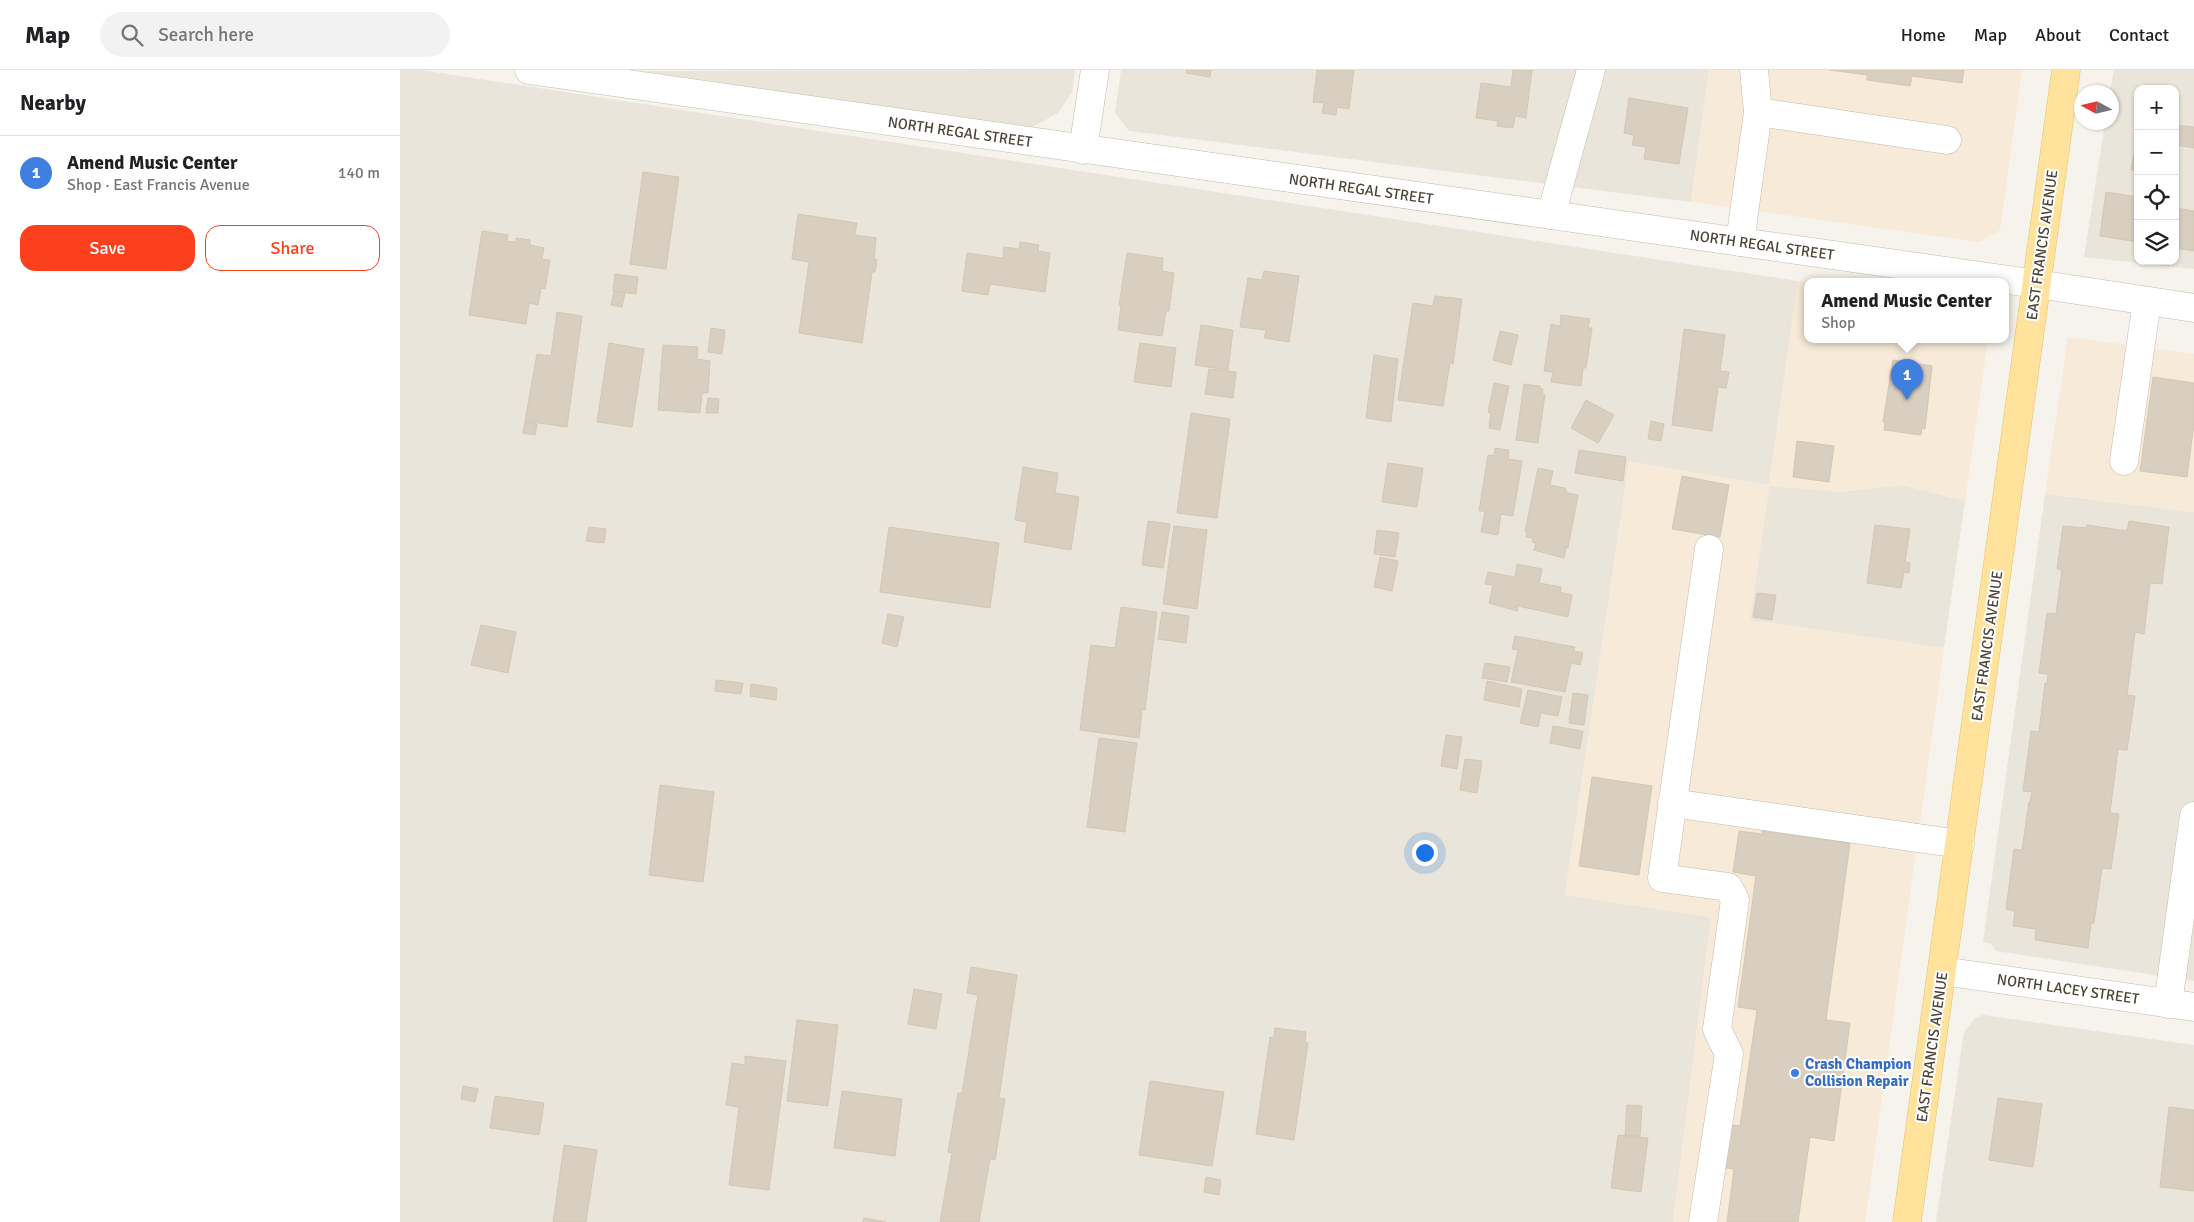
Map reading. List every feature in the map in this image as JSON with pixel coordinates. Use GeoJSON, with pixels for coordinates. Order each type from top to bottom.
{"type":"FeatureCollection","features":[{"type":"Feature","properties":{"kind":"main road","name":"EAST FRANCIS AVENUE"},"geometry":{"type":"LineString","coordinates":[[1907,1222],[2066,70]]}},
{"type":"Feature","properties":{"kind":"street","name":"NORTH REGAL STREET"},"geometry":{"type":"LineString","coordinates":[[528,70],[1995,278]]}},
{"type":"Feature","properties":{"kind":"street"},"geometry":{"type":"LineString","coordinates":[[1083,150],[1095,70]]}},
{"type":"Feature","properties":{"kind":"street"},"geometry":{"type":"LineString","coordinates":[[1551,216],[1591,70]]}},
{"type":"Feature","properties":{"kind":"street"},"geometry":{"type":"LineString","coordinates":[[1740,242],[1758,112],[1754,70]]}},
{"type":"Feature","properties":{"kind":"street"},"geometry":{"type":"LineString","coordinates":[[1758,112],[1948,140]]}},
{"type":"Feature","properties":{"kind":"street","name":"NORTH REGAL STREET"},"geometry":{"type":"LineString","coordinates":[[2009,280],[2194,308]]}},
{"type":"Feature","properties":{"kind":"street"},"geometry":{"type":"LineString","coordinates":[[2124,461],[2147,301]]}},
{"type":"Feature","properties":{"kind":"street"},"geometry":{"type":"LineString","coordinates":[[1704,1222],[1728,1054],[1717,1030],[1736,900],[1728,887],[1662,878],[1709,549]]}},
{"type":"Feature","properties":{"kind":"street"},"geometry":{"type":"LineString","coordinates":[[1672,803],[1960,844]]}},
{"type":"Feature","properties":{"kind":"street"},"geometry":{"type":"LineString","coordinates":[[2168,1004],[2194,816]]}},
{"type":"Feature","properties":{"kind":"street","name":"NORTH LACEY STREET"},"geometry":{"type":"LineString","coordinates":[[1942,971],[2194,1007]]}},
{"type":"Feature","properties":{"kind":"shaded area"},"geometry":{"type":"Polygon","coordinates":[[[400,70],[421,70],[1798,281],[1769,485],[1840,492],[1903,485],[1965,501],[1944,648],[1750,620],[1769,486],[1629,462],[1565,895],[1711,917],[1673,1222],[400,1222],[400,70]]]}},
{"type":"Feature","properties":{"kind":"shaded area"},"geometry":{"type":"Polygon","coordinates":[[[1075,70],[1072,92],[1058,113],[1031,128],[642,71],[1075,70]]]}},
{"type":"Feature","properties":{"kind":"shaded area"},"geometry":{"type":"Polygon","coordinates":[[[1121,70],[1709,70],[1691,202],[1129,131],[1115,113],[1121,70]]]}},
{"type":"Feature","properties":{"kind":"shaded area"},"geometry":{"type":"Polygon","coordinates":[[[1709,70],[2022,70],[2000,230],[1979,242],[1691,202],[1709,70]]]}},
{"type":"Feature","properties":{"kind":"shaded area"},"geometry":{"type":"Polygon","coordinates":[[[2114,70],[2194,70],[2194,269],[2157,265],[2179,265],[2179,85],[2134,85],[2134,262],[2084,257],[2104,130],[2119,130],[2119,85],[2111,85],[2114,70]]]}},
{"type":"Feature","properties":{"kind":"shaded area"},"geometry":{"type":"Polygon","coordinates":[[[1798,281],[1804,282],[1804,343],[1987,343],[1965,501],[1903,485],[1840,492],[1769,486],[1750,620],[1944,648],[1865,1222],[1673,1222],[1711,917],[1565,895],[1629,461],[1769,485],[1798,281]]]}},
{"type":"Feature","properties":{"kind":"shaded area"},"geometry":{"type":"Polygon","coordinates":[[[2068,337],[2194,354],[2194,512],[2045,494],[2068,337]]]}},
{"type":"Feature","properties":{"kind":"shaded area"},"geometry":{"type":"Polygon","coordinates":[[[2045,494],[2194,512],[2194,981],[1996,951],[1991,944],[1983,942],[2045,494]]]}},
{"type":"Feature","properties":{"kind":"shaded area"},"geometry":{"type":"Polygon","coordinates":[[[1983,1015],[2194,1045],[2194,1222],[1936,1222],[1964,1032],[1975,1018],[1983,1015]]]}},
{"type":"Feature","properties":{"kind":"building"},"geometry":{"type":"Polygon","coordinates":[[[1187,70],[1211,70],[1210,77],[1186,73],[1187,70]]]}},
{"type":"Feature","properties":{"kind":"building"},"geometry":{"type":"Polygon","coordinates":[[[1317,70],[1354,70],[1349,109],[1337,107],[1336,115],[1322,113],[1324,103],[1313,102],[1317,70]]]}},
{"type":"Feature","properties":{"kind":"building"},"geometry":{"type":"Polygon","coordinates":[[[1513,70],[1532,70],[1526,118],[1515,116],[1513,128],[1497,126],[1498,121],[1476,118],[1481,83],[1511,87],[1513,70]]]}},
{"type":"Feature","properties":{"kind":"building"},"geometry":{"type":"Polygon","coordinates":[[[1830,70],[1964,70],[1962,83],[1912,76],[1910,86],[1867,80],[1867,75],[1830,70]]]}},
{"type":"Feature","properties":{"kind":"building"},"geometry":{"type":"Polygon","coordinates":[[[1629,98],[1688,108],[1679,164],[1644,159],[1646,147],[1632,145],[1634,135],[1624,133],[1629,98]]]}},
{"type":"Feature","properties":{"kind":"building"},"geometry":{"type":"Polygon","coordinates":[[[2179,125],[2194,127],[2194,148],[2179,146],[2179,125]]]}},
{"type":"Feature","properties":{"kind":"building"},"geometry":{"type":"Polygon","coordinates":[[[2134,153],[2134,170],[2131,170],[2134,153]]]}},
{"type":"Feature","properties":{"kind":"building"},"geometry":{"type":"Polygon","coordinates":[[[643,172],[679,177],[666,269],[630,264],[643,172]]]}},
{"type":"Feature","properties":{"kind":"building"},"geometry":{"type":"Polygon","coordinates":[[[2106,192],[2134,196],[2134,241],[2100,236],[2106,192]]]}},
{"type":"Feature","properties":{"kind":"building"},"geometry":{"type":"Polygon","coordinates":[[[2179,209],[2194,211],[2194,251],[2179,249],[2179,209]]]}},
{"type":"Feature","properties":{"kind":"building"},"geometry":{"type":"Polygon","coordinates":[[[798,214],[857,223],[855,235],[876,238],[874,259],[877,260],[875,272],[872,272],[862,343],[799,333],[809,262],[792,259],[798,214]]]}},
{"type":"Feature","properties":{"kind":"building"},"geometry":{"type":"Polygon","coordinates":[[[482,231],[508,235],[507,241],[516,242],[516,238],[530,240],[530,245],[544,248],[542,259],[550,260],[545,289],[541,288],[538,305],[529,303],[526,324],[469,315],[482,231]]]}},
{"type":"Feature","properties":{"kind":"building"},"geometry":{"type":"Polygon","coordinates":[[[1020,242],[1039,245],[1038,251],[1050,253],[1045,292],[990,284],[988,295],[962,291],[967,253],[1003,258],[1004,247],[1019,249],[1020,242]]]}},
{"type":"Feature","properties":{"kind":"building"},"geometry":{"type":"Polygon","coordinates":[[[1127,253],[1163,258],[1162,271],[1174,273],[1169,311],[1166,311],[1162,336],[1118,330],[1121,305],[1119,305],[1127,253]]]}},
{"type":"Feature","properties":{"kind":"building"},"geometry":{"type":"Polygon","coordinates":[[[1264,271],[1299,276],[1289,342],[1264,338],[1266,330],[1240,327],[1248,278],[1262,280],[1264,271]]]}},
{"type":"Feature","properties":{"kind":"building"},"geometry":{"type":"Polygon","coordinates":[[[615,274],[638,277],[636,294],[613,291],[615,274]]]}},
{"type":"Feature","properties":{"kind":"building"},"geometry":{"type":"Polygon","coordinates":[[[614,291],[625,293],[622,307],[611,305],[614,291]]]}},
{"type":"Feature","properties":{"kind":"building"},"geometry":{"type":"Polygon","coordinates":[[[1435,296],[1462,299],[1453,364],[1450,363],[1443,406],[1398,400],[1413,303],[1433,306],[1435,296]]]}},
{"type":"Feature","properties":{"kind":"building"},"geometry":{"type":"Polygon","coordinates":[[[557,312],[582,316],[567,427],[525,421],[537,354],[551,356],[557,312]]]}},
{"type":"Feature","properties":{"kind":"building"},"geometry":{"type":"Polygon","coordinates":[[[1561,315],[1590,319],[1588,328],[1592,328],[1586,368],[1583,368],[1581,386],[1551,382],[1553,372],[1544,371],[1551,324],[1560,326],[1561,315]]]}},
{"type":"Feature","properties":{"kind":"building"},"geometry":{"type":"Polygon","coordinates":[[[1201,325],[1233,330],[1228,370],[1195,365],[1201,325]]]}},
{"type":"Feature","properties":{"kind":"building"},"geometry":{"type":"Polygon","coordinates":[[[711,328],[725,330],[722,354],[708,352],[711,328]]]}},
{"type":"Feature","properties":{"kind":"building"},"geometry":{"type":"Polygon","coordinates":[[[1684,329],[1725,335],[1720,371],[1729,372],[1726,388],[1718,387],[1712,431],[1672,425],[1684,329]]]}},
{"type":"Feature","properties":{"kind":"building"},"geometry":{"type":"Polygon","coordinates":[[[1500,331],[1518,335],[1511,365],[1493,360],[1500,331]]]}},
{"type":"Feature","properties":{"kind":"building"},"geometry":{"type":"Polygon","coordinates":[[[609,343],[644,349],[632,427],[597,422],[609,343]]]}},
{"type":"Feature","properties":{"kind":"building"},"geometry":{"type":"Polygon","coordinates":[[[1140,343],[1176,348],[1171,387],[1134,382],[1140,343]]]}},
{"type":"Feature","properties":{"kind":"building"},"geometry":{"type":"Polygon","coordinates":[[[663,345],[698,347],[697,359],[710,361],[708,393],[702,393],[700,413],[658,410],[663,345]]]}},
{"type":"Feature","properties":{"kind":"building"},"geometry":{"type":"Polygon","coordinates":[[[1374,355],[1398,359],[1391,422],[1366,418],[1374,355]]]}},
{"type":"Feature","properties":{"kind":"building"},"geometry":{"type":"Polygon","coordinates":[[[1893,360],[1932,366],[1925,429],[1922,428],[1921,435],[1884,430],[1885,423],[1883,422],[1893,360]]]}},
{"type":"Feature","properties":{"kind":"building"},"geometry":{"type":"Polygon","coordinates":[[[1209,369],[1236,372],[1233,398],[1205,394],[1209,369]]]}},
{"type":"Feature","properties":{"kind":"building"},"geometry":{"type":"Polygon","coordinates":[[[2153,377],[2194,383],[2194,424],[2187,477],[2140,471],[2153,377]]]}},
{"type":"Feature","properties":{"kind":"building"},"geometry":{"type":"Polygon","coordinates":[[[1494,383],[1509,386],[1500,430],[1489,428],[1491,413],[1488,412],[1494,383]]]}},
{"type":"Feature","properties":{"kind":"building"},"geometry":{"type":"Polygon","coordinates":[[[1524,384],[1540,386],[1540,389],[1543,389],[1542,394],[1545,394],[1538,443],[1516,440],[1524,384]]]}},
{"type":"Feature","properties":{"kind":"building"},"geometry":{"type":"Polygon","coordinates":[[[708,398],[719,399],[718,413],[706,413],[708,398]]]}},
{"type":"Feature","properties":{"kind":"building"},"geometry":{"type":"Polygon","coordinates":[[[1586,400],[1614,415],[1598,443],[1571,428],[1586,400]]]}},
{"type":"Feature","properties":{"kind":"building"},"geometry":{"type":"Polygon","coordinates":[[[1191,413],[1230,419],[1217,518],[1177,513],[1191,413]]]}},
{"type":"Feature","properties":{"kind":"building"},"geometry":{"type":"Polygon","coordinates":[[[1651,421],[1664,424],[1661,441],[1648,439],[1651,421]]]}},
{"type":"Feature","properties":{"kind":"building"},"geometry":{"type":"Polygon","coordinates":[[[525,422],[537,424],[535,435],[523,433],[525,422]]]}},
{"type":"Feature","properties":{"kind":"building"},"geometry":{"type":"Polygon","coordinates":[[[1797,441],[1834,446],[1829,482],[1793,477],[1797,441]]]}},
{"type":"Feature","properties":{"kind":"building"},"geometry":{"type":"Polygon","coordinates":[[[1495,448],[1509,450],[1508,459],[1522,461],[1513,516],[1501,514],[1498,535],[1481,532],[1485,511],[1479,511],[1488,455],[1494,456],[1495,448]]]}},
{"type":"Feature","properties":{"kind":"building"},"geometry":{"type":"Polygon","coordinates":[[[1579,450],[1626,457],[1623,481],[1575,473],[1579,450]]]}},
{"type":"Feature","properties":{"kind":"building"},"geometry":{"type":"Polygon","coordinates":[[[1388,463],[1423,468],[1417,507],[1382,502],[1388,463]]]}},
{"type":"Feature","properties":{"kind":"building"},"geometry":{"type":"Polygon","coordinates":[[[1023,467],[1058,473],[1055,493],[1079,497],[1071,550],[1024,542],[1027,522],[1015,520],[1023,467]]]}},
{"type":"Feature","properties":{"kind":"building"},"geometry":{"type":"Polygon","coordinates":[[[1538,468],[1553,471],[1550,485],[1565,488],[1567,493],[1578,495],[1568,548],[1566,547],[1564,558],[1534,550],[1536,543],[1532,542],[1533,538],[1526,537],[1527,532],[1525,532],[1538,468]]]}},
{"type":"Feature","properties":{"kind":"building"},"geometry":{"type":"Polygon","coordinates":[[[1682,476],[1729,485],[1720,537],[1672,529],[1682,476]]]}},
{"type":"Feature","properties":{"kind":"building"},"geometry":{"type":"Polygon","coordinates":[[[1148,521],[1170,524],[1163,568],[1142,565],[1148,521]]]}},
{"type":"Feature","properties":{"kind":"building"},"geometry":{"type":"Polygon","coordinates":[[[2129,521],[2169,527],[2162,584],[2150,583],[2144,634],[2135,632],[2127,695],[2135,696],[2127,750],[2118,749],[2110,813],[2119,814],[2111,869],[2102,868],[2094,923],[2091,923],[2088,948],[2035,940],[2036,929],[2013,926],[2015,911],[2006,909],[2014,849],[2022,850],[2032,792],[2023,791],[2031,731],[2039,732],[2045,683],[2047,684],[2048,674],[2039,673],[2047,613],[2056,614],[2062,570],[2057,569],[2063,526],[2086,528],[2087,525],[2127,531],[2129,521]]]}},
{"type":"Feature","properties":{"kind":"building"},"geometry":{"type":"Polygon","coordinates":[[[1875,525],[1910,529],[1905,562],[1910,563],[1909,573],[1904,572],[1901,588],[1867,583],[1875,525]]]}},
{"type":"Feature","properties":{"kind":"building"},"geometry":{"type":"Polygon","coordinates":[[[1174,526],[1207,530],[1197,609],[1163,604],[1174,526]]]}},
{"type":"Feature","properties":{"kind":"building"},"geometry":{"type":"Polygon","coordinates":[[[589,527],[606,529],[604,543],[586,541],[589,527]]]}},
{"type":"Feature","properties":{"kind":"building"},"geometry":{"type":"Polygon","coordinates":[[[889,527],[999,543],[990,608],[880,592],[889,527]]]}},
{"type":"Feature","properties":{"kind":"building"},"geometry":{"type":"Polygon","coordinates":[[[1377,530],[1399,533],[1395,557],[1374,554],[1377,530]]]}},
{"type":"Feature","properties":{"kind":"building"},"geometry":{"type":"Polygon","coordinates":[[[1380,557],[1398,561],[1392,591],[1374,587],[1380,557]]]}},
{"type":"Feature","properties":{"kind":"building"},"geometry":{"type":"Polygon","coordinates":[[[1517,564],[1542,569],[1539,583],[1561,587],[1560,592],[1572,595],[1568,617],[1518,606],[1517,611],[1489,603],[1493,585],[1485,584],[1488,572],[1515,577],[1517,564]]]}},
{"type":"Feature","properties":{"kind":"building"},"geometry":{"type":"Polygon","coordinates":[[[1757,593],[1776,595],[1772,620],[1753,617],[1757,593]]]}},
{"type":"Feature","properties":{"kind":"building"},"geometry":{"type":"Polygon","coordinates":[[[1121,607],[1157,612],[1145,710],[1142,710],[1139,738],[1080,730],[1091,645],[1115,648],[1121,607]]]}},
{"type":"Feature","properties":{"kind":"building"},"geometry":{"type":"Polygon","coordinates":[[[1162,612],[1189,616],[1186,643],[1158,639],[1162,612]]]}},
{"type":"Feature","properties":{"kind":"building"},"geometry":{"type":"Polygon","coordinates":[[[888,614],[904,617],[897,647],[882,643],[888,614]]]}},
{"type":"Feature","properties":{"kind":"building"},"geometry":{"type":"Polygon","coordinates":[[[481,625],[516,632],[508,673],[471,665],[481,625]]]}},
{"type":"Feature","properties":{"kind":"building"},"geometry":{"type":"Polygon","coordinates":[[[1515,636],[1575,647],[1574,651],[1583,653],[1580,665],[1571,663],[1565,692],[1511,682],[1518,650],[1512,649],[1515,636]]]}},
{"type":"Feature","properties":{"kind":"building"},"geometry":{"type":"Polygon","coordinates":[[[1485,663],[1510,667],[1507,682],[1482,678],[1485,663]]]}},
{"type":"Feature","properties":{"kind":"building"},"geometry":{"type":"Polygon","coordinates":[[[716,680],[743,683],[741,694],[715,691],[716,680]]]}},
{"type":"Feature","properties":{"kind":"building"},"geometry":{"type":"Polygon","coordinates":[[[1487,681],[1522,689],[1519,707],[1484,700],[1487,681]]]}},
{"type":"Feature","properties":{"kind":"building"},"geometry":{"type":"Polygon","coordinates":[[[751,684],[777,688],[776,700],[750,696],[751,684]]]}},
{"type":"Feature","properties":{"kind":"building"},"geometry":{"type":"Polygon","coordinates":[[[1528,690],[1562,697],[1558,716],[1541,713],[1538,727],[1520,723],[1528,690]]]}},
{"type":"Feature","properties":{"kind":"building"},"geometry":{"type":"Polygon","coordinates":[[[1573,693],[1588,695],[1584,725],[1569,723],[1573,693]]]}},
{"type":"Feature","properties":{"kind":"building"},"geometry":{"type":"Polygon","coordinates":[[[1553,726],[1583,731],[1580,749],[1550,743],[1553,726]]]}},
{"type":"Feature","properties":{"kind":"building"},"geometry":{"type":"Polygon","coordinates":[[[1446,735],[1462,737],[1457,769],[1441,766],[1446,735]]]}},
{"type":"Feature","properties":{"kind":"building"},"geometry":{"type":"Polygon","coordinates":[[[1099,738],[1137,743],[1125,832],[1087,827],[1099,738]]]}},
{"type":"Feature","properties":{"kind":"building"},"geometry":{"type":"Polygon","coordinates":[[[1465,759],[1482,761],[1477,793],[1460,790],[1465,759]]]}},
{"type":"Feature","properties":{"kind":"building"},"geometry":{"type":"Polygon","coordinates":[[[1592,777],[1652,786],[1639,875],[1579,866],[1592,777]]]}},
{"type":"Feature","properties":{"kind":"building"},"geometry":{"type":"Polygon","coordinates":[[[660,785],[714,792],[703,882],[649,875],[660,785]]]}},
{"type":"Feature","properties":{"kind":"building","name":"Crash Champion Collision Repair"},"geometry":{"type":"Polygon","coordinates":[[[1739,831],[1762,834],[1762,831],[1850,843],[1826,1020],[1850,1023],[1834,1141],[1810,1137],[1798,1222],[1727,1222],[1734,1169],[1719,1167],[1725,1124],[1740,1126],[1757,1010],[1738,1007],[1756,876],[1733,872],[1739,831]]]}},
{"type":"Feature","properties":{"kind":"building"},"geometry":{"type":"Polygon","coordinates":[[[971,967],[1017,975],[999,1098],[1005,1099],[995,1160],[990,1159],[979,1222],[940,1222],[952,1153],[948,1152],[958,1093],[962,1093],[978,995],[967,993],[971,967]]]}},
{"type":"Feature","properties":{"kind":"building"},"geometry":{"type":"Polygon","coordinates":[[[914,989],[942,994],[936,1029],[908,1024],[914,989]]]}},
{"type":"Feature","properties":{"kind":"building"},"geometry":{"type":"Polygon","coordinates":[[[797,1020],[838,1025],[828,1106],[787,1101],[797,1020]]]}},
{"type":"Feature","properties":{"kind":"building"},"geometry":{"type":"Polygon","coordinates":[[[1275,1028],[1306,1032],[1305,1042],[1308,1043],[1294,1140],[1256,1134],[1270,1037],[1274,1038],[1275,1028]]]}},
{"type":"Feature","properties":{"kind":"building"},"geometry":{"type":"Polygon","coordinates":[[[745,1056],[786,1061],[769,1190],[729,1185],[739,1107],[726,1105],[732,1063],[745,1065],[745,1056]]]}},
{"type":"Feature","properties":{"kind":"building"},"geometry":{"type":"Polygon","coordinates":[[[1150,1081],[1224,1092],[1212,1166],[1139,1155],[1150,1081]]]}},
{"type":"Feature","properties":{"kind":"building"},"geometry":{"type":"Polygon","coordinates":[[[463,1086],[478,1089],[475,1102],[461,1099],[463,1086]]]}},
{"type":"Feature","properties":{"kind":"building"},"geometry":{"type":"Polygon","coordinates":[[[842,1091],[902,1099],[895,1156],[834,1148],[842,1091]]]}},
{"type":"Feature","properties":{"kind":"building"},"geometry":{"type":"Polygon","coordinates":[[[495,1096],[544,1103],[539,1135],[490,1128],[495,1096]]]}},
{"type":"Feature","properties":{"kind":"building"},"geometry":{"type":"Polygon","coordinates":[[[1998,1098],[2042,1104],[2033,1167],[1989,1160],[1998,1098]]]}},
{"type":"Feature","properties":{"kind":"building"},"geometry":{"type":"Polygon","coordinates":[[[1627,1105],[1642,1106],[1640,1136],[1625,1135],[1627,1105]]]}},
{"type":"Feature","properties":{"kind":"building"},"geometry":{"type":"Polygon","coordinates":[[[2169,1107],[2194,1110],[2194,1191],[2160,1187],[2169,1107]]]}},
{"type":"Feature","properties":{"kind":"building"},"geometry":{"type":"Polygon","coordinates":[[[1618,1135],[1648,1138],[1641,1192],[1611,1188],[1618,1135]]]}},
{"type":"Feature","properties":{"kind":"building"},"geometry":{"type":"Polygon","coordinates":[[[564,1145],[597,1150],[586,1222],[553,1222],[564,1145]]]}},
{"type":"Feature","properties":{"kind":"building"},"geometry":{"type":"Polygon","coordinates":[[[1206,1177],[1221,1180],[1219,1195],[1204,1192],[1206,1177]]]}},
{"type":"Feature","properties":{"kind":"building"},"geometry":{"type":"Polygon","coordinates":[[[864,1218],[886,1222],[863,1222],[864,1218]]]}},
{"type":"Feature","properties":{"kind":"place","name":"Amend Music Center"},"geometry":{"type":"Point","coordinates":[1907,400]}},
{"type":"Feature","properties":{"kind":"place","name":"Crash Champion Collision Repair"},"geometry":{"type":"Point","coordinates":[1795,1073]}}]}
